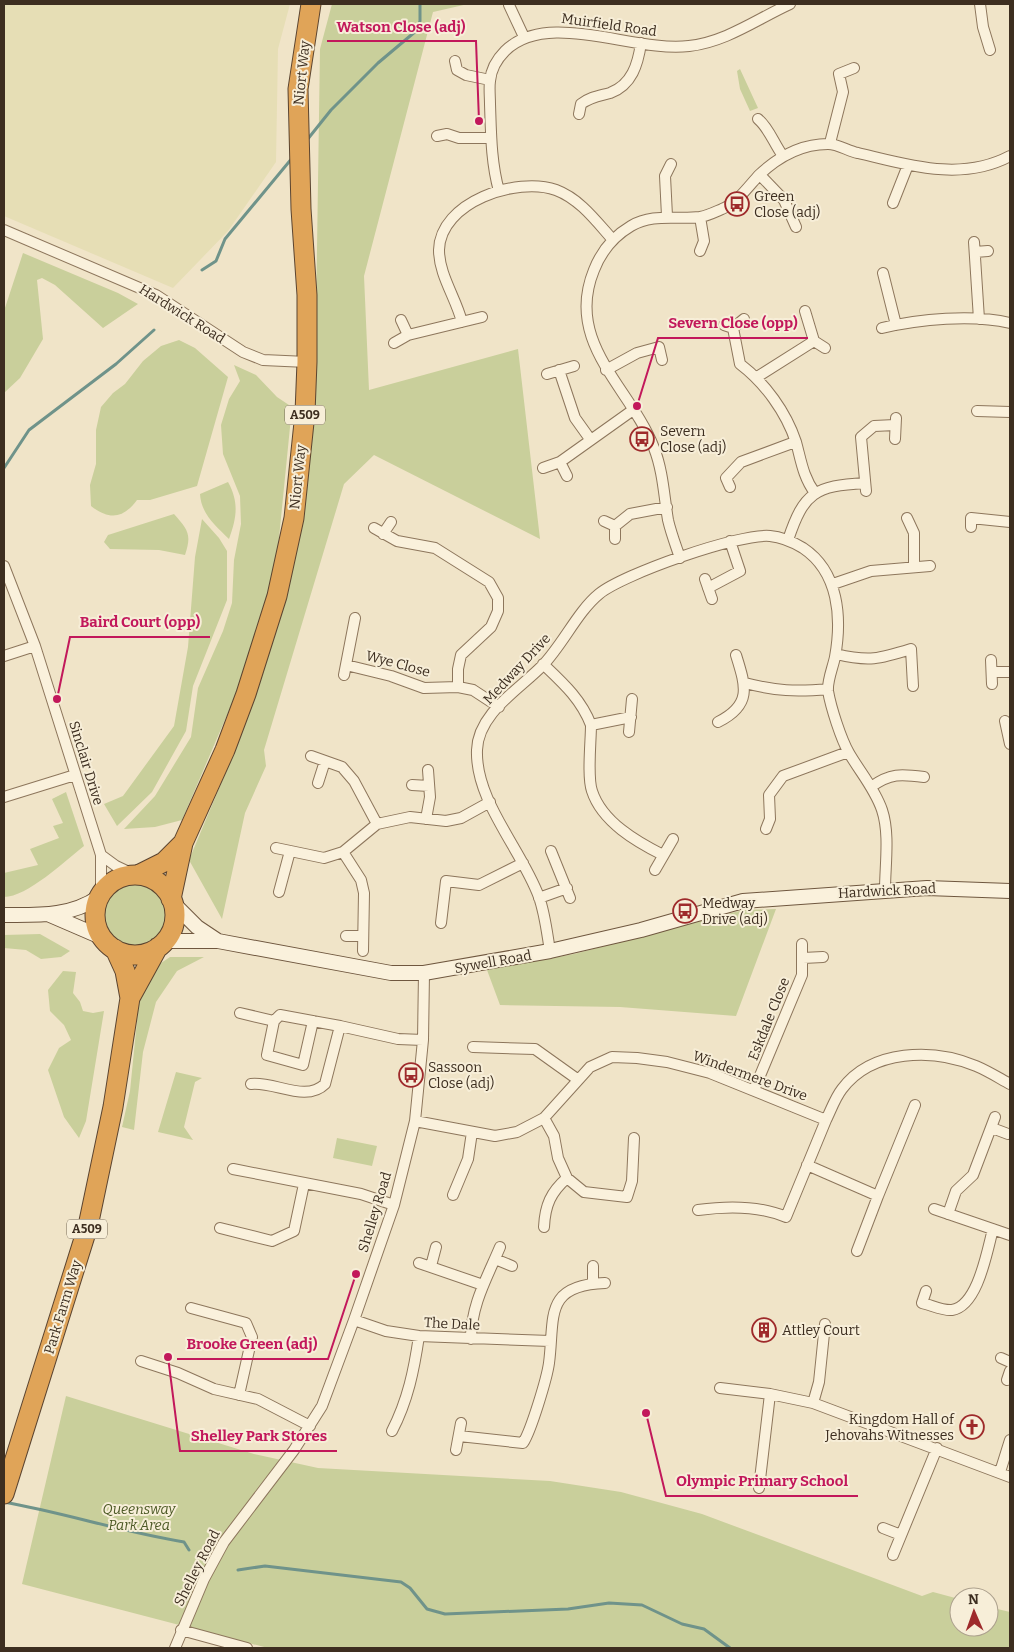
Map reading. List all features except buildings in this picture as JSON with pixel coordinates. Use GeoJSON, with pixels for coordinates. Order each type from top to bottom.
{"type":"FeatureCollection","features":[{"type":"Feature","properties":{"kind":"highway","name":"Niort Way"},"geometry":{"type":"LineString","coordinates":[[172,901],[183,843],[240,710],[277,596],[294,518],[305,413],[307,362],[307,295],[301,209],[298,89],[311,4]]}},
{"type":"Feature","properties":{"kind":"highway","name":"Niort Way"},"geometry":{"type":"LineString","coordinates":[[136,875],[164,862],[183,843]]}},
{"type":"Feature","properties":{"kind":"highway"},"geometry":{"type":"LineString","coordinates":[[136,875],[158,882],[172,901],[174,919],[161,944],[137,954],[115,949],[102,937],[95,917],[100,895],[117,879],[136,875]]}},
{"type":"Feature","properties":{"kind":"highway","name":"Park Farm Way"},"geometry":{"type":"LineString","coordinates":[[130,998],[161,944]]}},
{"type":"Feature","properties":{"kind":"highway","name":"Park Farm Way"},"geometry":{"type":"LineString","coordinates":[[6,1488],[88,1226],[113,1107],[130,998],[125,971],[115,949]]}},
{"type":"Feature","properties":{"kind":"street","name":"Muirfield Road"},"geometry":{"type":"LineString","coordinates":[[524,37],[553,32],[666,47],[689,46],[722,38],[790,4]]}},
{"type":"Feature","properties":{"kind":"street"},"geometry":{"type":"LineString","coordinates":[[980,4],[983,26],[990,50]]}},
{"type":"Feature","properties":{"kind":"street"},"geometry":{"type":"LineString","coordinates":[[499,191],[494,172],[491,138],[490,80],[500,57],[524,37],[509,5]]}},
{"type":"Feature","properties":{"kind":"street"},"geometry":{"type":"LineString","coordinates":[[578,114],[581,104],[587,99],[612,92],[630,78],[636,69],[641,43]]}},
{"type":"Feature","properties":{"kind":"street"},"geometry":{"type":"LineString","coordinates":[[455,61],[457,70],[466,75],[490,80]]}},
{"type":"Feature","properties":{"kind":"street"},"geometry":{"type":"LineString","coordinates":[[830,143],[843,92],[839,74],[854,68]]}},
{"type":"Feature","properties":{"kind":"street"},"geometry":{"type":"LineString","coordinates":[[758,119],[766,126],[772,140],[783,156]]}},
{"type":"Feature","properties":{"kind":"street"},"geometry":{"type":"LineString","coordinates":[[437,136],[447,134],[459,138],[491,138]]}},
{"type":"Feature","properties":{"kind":"street"},"geometry":{"type":"LineString","coordinates":[[680,558],[654,446],[606,370],[591,337],[588,325],[588,301],[592,275],[598,260],[613,240],[631,226],[650,218],[667,216],[700,217],[724,208],[744,194],[760,174],[783,156],[804,146],[830,143],[853,152],[937,170],[965,170],[996,163],[1010,156]]}},
{"type":"Feature","properties":{"kind":"street"},"geometry":{"type":"LineString","coordinates":[[667,216],[665,176],[671,164]]}},
{"type":"Feature","properties":{"kind":"street"},"geometry":{"type":"LineString","coordinates":[[893,203],[908,165]]}},
{"type":"Feature","properties":{"kind":"street"},"geometry":{"type":"LineString","coordinates":[[760,174],[784,200],[796,227]]}},
{"type":"Feature","properties":{"kind":"street"},"geometry":{"type":"LineString","coordinates":[[462,322],[454,296],[440,267],[439,248],[442,233],[458,211],[499,191],[538,186],[556,190],[574,200],[613,240]]}},
{"type":"Feature","properties":{"kind":"street"},"geometry":{"type":"LineString","coordinates":[[700,217],[704,241],[700,251]]}},
{"type":"Feature","properties":{"kind":"street","name":"Hardwick Road"},"geometry":{"type":"LineString","coordinates":[[4,230],[156,295],[243,352],[263,360],[307,362]]}},
{"type":"Feature","properties":{"kind":"street"},"geometry":{"type":"LineString","coordinates":[[979,319],[974,247],[988,251]]}},
{"type":"Feature","properties":{"kind":"street"},"geometry":{"type":"LineString","coordinates":[[882,273],[896,325]]}},
{"type":"Feature","properties":{"kind":"street"},"geometry":{"type":"LineString","coordinates":[[805,311],[814,341],[825,348]]}},
{"type":"Feature","properties":{"kind":"street"},"geometry":{"type":"LineString","coordinates":[[394,342],[408,335],[482,316]]}},
{"type":"Feature","properties":{"kind":"street"},"geometry":{"type":"LineString","coordinates":[[744,319],[728,327],[740,364],[757,377],[786,419],[808,483],[815,493]]}},
{"type":"Feature","properties":{"kind":"street"},"geometry":{"type":"LineString","coordinates":[[882,328],[929,321],[979,319],[1010,323]]}},
{"type":"Feature","properties":{"kind":"street"},"geometry":{"type":"LineString","coordinates":[[401,320],[408,335]]}},
{"type":"Feature","properties":{"kind":"street"},"geometry":{"type":"LineString","coordinates":[[757,377],[814,341]]}},
{"type":"Feature","properties":{"kind":"street"},"geometry":{"type":"LineString","coordinates":[[606,370],[637,353],[658,347],[662,360]]}},
{"type":"Feature","properties":{"kind":"street"},"geometry":{"type":"LineString","coordinates":[[548,374],[574,366]]}},
{"type":"Feature","properties":{"kind":"street"},"geometry":{"type":"LineString","coordinates":[[559,370],[574,418],[590,439]]}},
{"type":"Feature","properties":{"kind":"street"},"geometry":{"type":"LineString","coordinates":[[543,468],[560,462],[633,410]]}},
{"type":"Feature","properties":{"kind":"street"},"geometry":{"type":"LineString","coordinates":[[977,411],[1010,412]]}},
{"type":"Feature","properties":{"kind":"street"},"geometry":{"type":"LineString","coordinates":[[788,540],[796,514],[815,493],[835,486],[865,487],[861,437],[874,426],[896,422],[895,439]]}},
{"type":"Feature","properties":{"kind":"street"},"geometry":{"type":"LineString","coordinates":[[730,487],[726,478],[741,462],[795,442]]}},
{"type":"Feature","properties":{"kind":"street"},"geometry":{"type":"LineString","coordinates":[[560,462],[566,476]]}},
{"type":"Feature","properties":{"kind":"street"},"geometry":{"type":"LineString","coordinates":[[615,526],[630,514],[667,507]]}},
{"type":"Feature","properties":{"kind":"street"},"geometry":{"type":"LineString","coordinates":[[907,518],[914,534],[914,567]]}},
{"type":"Feature","properties":{"kind":"street"},"geometry":{"type":"LineString","coordinates":[[971,528],[971,518],[1010,522]]}},
{"type":"Feature","properties":{"kind":"street"},"geometry":{"type":"LineString","coordinates":[[604,521],[615,526]]}},
{"type":"Feature","properties":{"kind":"street"},"geometry":{"type":"LineString","coordinates":[[383,534],[391,522]]}},
{"type":"Feature","properties":{"kind":"street"},"geometry":{"type":"LineString","coordinates":[[615,526],[615,539]]}},
{"type":"Feature","properties":{"kind":"street"},"geometry":{"type":"LineString","coordinates":[[374,528],[397,541],[435,548],[489,582],[498,598],[498,611],[491,627],[461,655],[458,668],[458,687]]}},
{"type":"Feature","properties":{"kind":"street","name":"Medway Drive"},"geometry":{"type":"LineString","coordinates":[[550,951],[540,898],[479,778],[477,749],[482,728],[499,706],[543,664],[600,593],[617,582],[730,541],[749,537],[769,536],[788,540],[803,548],[816,560],[832,584],[838,612],[836,654],[828,689]]}},
{"type":"Feature","properties":{"kind":"street"},"geometry":{"type":"LineString","coordinates":[[712,599],[706,583],[740,571],[730,541]]}},
{"type":"Feature","properties":{"kind":"street","name":"Sinclair Drive"},"geometry":{"type":"LineString","coordinates":[[4,566],[35,646],[101,855],[100,895]]}},
{"type":"Feature","properties":{"kind":"street"},"geometry":{"type":"LineString","coordinates":[[832,584],[871,571],[930,566]]}},
{"type":"Feature","properties":{"kind":"street","name":"Wye Close"},"geometry":{"type":"LineString","coordinates":[[355,618],[345,670],[391,676],[424,688],[458,687],[473,690],[499,706]]}},
{"type":"Feature","properties":{"kind":"street"},"geometry":{"type":"LineString","coordinates":[[4,656],[35,646]]}},
{"type":"Feature","properties":{"kind":"street"},"geometry":{"type":"LineString","coordinates":[[836,654],[860,660],[880,659],[911,649],[913,686]]}},
{"type":"Feature","properties":{"kind":"street"},"geometry":{"type":"LineString","coordinates":[[718,722],[734,714],[743,701],[745,683],[736,655]]}},
{"type":"Feature","properties":{"kind":"street"},"geometry":{"type":"LineString","coordinates":[[991,660],[992,684]]}},
{"type":"Feature","properties":{"kind":"street"},"geometry":{"type":"LineString","coordinates":[[543,664],[574,694],[591,725],[592,791],[605,813],[640,844],[663,855]]}},
{"type":"Feature","properties":{"kind":"street"},"geometry":{"type":"LineString","coordinates":[[992,672],[1010,672]]}},
{"type":"Feature","properties":{"kind":"street"},"geometry":{"type":"LineString","coordinates":[[745,683],[774,691],[797,692],[828,689],[848,752],[871,787],[882,811],[885,837],[885,890]]}},
{"type":"Feature","properties":{"kind":"street"},"geometry":{"type":"LineString","coordinates":[[629,732],[632,699]]}},
{"type":"Feature","properties":{"kind":"street"},"geometry":{"type":"LineString","coordinates":[[591,725],[631,717]]}},
{"type":"Feature","properties":{"kind":"street"},"geometry":{"type":"LineString","coordinates":[[1005,721],[1010,739]]}},
{"type":"Feature","properties":{"kind":"street"},"geometry":{"type":"LineString","coordinates":[[766,829],[770,819],[769,795],[783,776],[848,752]]}},
{"type":"Feature","properties":{"kind":"street"},"geometry":{"type":"LineString","coordinates":[[311,756],[342,767],[354,781],[377,824]]}},
{"type":"Feature","properties":{"kind":"street"},"geometry":{"type":"LineString","coordinates":[[318,784],[325,761]]}},
{"type":"Feature","properties":{"kind":"street"},"geometry":{"type":"LineString","coordinates":[[426,819],[430,797],[428,770]]}},
{"type":"Feature","properties":{"kind":"street"},"geometry":{"type":"LineString","coordinates":[[871,787],[884,778],[904,774],[924,777]]}},
{"type":"Feature","properties":{"kind":"street"},"geometry":{"type":"LineString","coordinates":[[4,798],[75,775]]}},
{"type":"Feature","properties":{"kind":"street"},"geometry":{"type":"LineString","coordinates":[[412,785],[429,786]]}},
{"type":"Feature","properties":{"kind":"street"},"geometry":{"type":"LineString","coordinates":[[276,848],[324,858],[343,852],[377,824],[392,819],[410,817],[446,821],[461,818],[490,802]]}},
{"type":"Feature","properties":{"kind":"street"},"geometry":{"type":"LineString","coordinates":[[655,870],[673,839]]}},
{"type":"Feature","properties":{"kind":"street"},"geometry":{"type":"LineString","coordinates":[[279,892],[290,851]]}},
{"type":"Feature","properties":{"kind":"street"},"geometry":{"type":"LineString","coordinates":[[540,898],[569,893],[551,851]]}},
{"type":"Feature","properties":{"kind":"street"},"geometry":{"type":"LineString","coordinates":[[343,852],[360,880],[364,893],[363,951]]}},
{"type":"Feature","properties":{"kind":"street"},"geometry":{"type":"LineString","coordinates":[[101,855],[116,866],[136,875]]}},
{"type":"Feature","properties":{"kind":"street"},"geometry":{"type":"LineString","coordinates":[[441,923],[446,881],[479,885],[523,863]]}},
{"type":"Feature","properties":{"kind":"street","name":"Hardwick Road"},"geometry":{"type":"LineString","coordinates":[[764,898],[934,888],[1010,891]]}},
{"type":"Feature","properties":{"kind":"street"},"geometry":{"type":"LineString","coordinates":[[4,915],[50,915],[85,907],[100,895]]}},
{"type":"Feature","properties":{"kind":"street","name":"Sywell Road"},"geometry":{"type":"LineString","coordinates":[[161,944],[218,941],[391,973],[424,973],[550,951],[641,930],[719,906],[764,898]]}},
{"type":"Feature","properties":{"kind":"street","name":"Sywell Road"},"geometry":{"type":"LineString","coordinates":[[172,901],[197,927],[218,941]]}},
{"type":"Feature","properties":{"kind":"street"},"geometry":{"type":"LineString","coordinates":[[50,915],[102,937]]}},
{"type":"Feature","properties":{"kind":"street"},"geometry":{"type":"LineString","coordinates":[[346,936],[363,936]]}},
{"type":"Feature","properties":{"kind":"street","name":"Eskdale Close"},"geometry":{"type":"LineString","coordinates":[[754,1090],[802,975],[802,944]]}},
{"type":"Feature","properties":{"kind":"street"},"geometry":{"type":"LineString","coordinates":[[803,958],[823,957]]}},
{"type":"Feature","properties":{"kind":"street","name":"Shelley Road"},"geometry":{"type":"LineString","coordinates":[[175,1648],[224,1542],[310,1426],[322,1406],[354,1320],[394,1205],[415,1121],[423,1040],[424,973]]}},
{"type":"Feature","properties":{"kind":"street"},"geometry":{"type":"LineString","coordinates":[[240,1013],[274,1022]]}},
{"type":"Feature","properties":{"kind":"street"},"geometry":{"type":"LineString","coordinates":[[313,1021],[304,1065],[267,1055],[274,1022],[280,1015],[313,1021],[340,1026],[398,1039],[423,1040]]}},
{"type":"Feature","properties":{"kind":"street"},"geometry":{"type":"LineString","coordinates":[[251,1084],[260,1082],[309,1093],[319,1090],[325,1084],[340,1026]]}},
{"type":"Feature","properties":{"kind":"street"},"geometry":{"type":"LineString","coordinates":[[473,1047],[535,1049],[577,1079]]}},
{"type":"Feature","properties":{"kind":"street"},"geometry":{"type":"LineString","coordinates":[[698,1210],[717,1207],[762,1209],[786,1217],[826,1120],[842,1089],[863,1071],[886,1058],[908,1055],[940,1057],[975,1066],[1010,1084]]}},
{"type":"Feature","properties":{"kind":"street","name":"Windermere Drive"},"geometry":{"type":"LineString","coordinates":[[415,1121],[495,1136],[517,1132],[544,1118],[577,1079],[590,1067],[612,1057],[667,1062],[710,1073],[826,1120]]}},
{"type":"Feature","properties":{"kind":"street"},"geometry":{"type":"LineString","coordinates":[[857,1251],[915,1106]]}},
{"type":"Feature","properties":{"kind":"street"},"geometry":{"type":"LineString","coordinates":[[948,1214],[956,1191],[973,1174],[995,1117]]}},
{"type":"Feature","properties":{"kind":"street"},"geometry":{"type":"LineString","coordinates":[[544,1118],[554,1136],[558,1158],[567,1178],[584,1192],[627,1197],[632,1181],[634,1138]]}},
{"type":"Feature","properties":{"kind":"street"},"geometry":{"type":"LineString","coordinates":[[992,1128],[1008,1134]]}},
{"type":"Feature","properties":{"kind":"street"},"geometry":{"type":"LineString","coordinates":[[453,1196],[468,1159],[472,1132]]}},
{"type":"Feature","properties":{"kind":"street"},"geometry":{"type":"LineString","coordinates":[[807,1166],[878,1196]]}},
{"type":"Feature","properties":{"kind":"street"},"geometry":{"type":"LineString","coordinates":[[233,1169],[361,1194],[394,1205]]}},
{"type":"Feature","properties":{"kind":"street"},"geometry":{"type":"LineString","coordinates":[[544,1227],[545,1210],[553,1190],[567,1178]]}},
{"type":"Feature","properties":{"kind":"street"},"geometry":{"type":"LineString","coordinates":[[220,1228],[272,1241],[294,1231],[304,1184]]}},
{"type":"Feature","properties":{"kind":"street"},"geometry":{"type":"LineString","coordinates":[[934,1209],[1010,1235]]}},
{"type":"Feature","properties":{"kind":"street"},"geometry":{"type":"LineString","coordinates":[[926,1291],[922,1303],[952,1310],[963,1306],[975,1291],[994,1230]]}},
{"type":"Feature","properties":{"kind":"street"},"geometry":{"type":"LineString","coordinates":[[431,1266],[436,1246]]}},
{"type":"Feature","properties":{"kind":"street"},"geometry":{"type":"LineString","coordinates":[[471,1338],[471,1318],[500,1247]]}},
{"type":"Feature","properties":{"kind":"street"},"geometry":{"type":"LineString","coordinates":[[495,1259],[512,1266]]}},
{"type":"Feature","properties":{"kind":"street"},"geometry":{"type":"LineString","coordinates":[[419,1263],[484,1285]]}},
{"type":"Feature","properties":{"kind":"street"},"geometry":{"type":"LineString","coordinates":[[593,1266],[593,1283]]}},
{"type":"Feature","properties":{"kind":"street"},"geometry":{"type":"LineString","coordinates":[[529,1453],[523,1443],[548,1367],[552,1314],[564,1295],[577,1285],[604,1283]]}},
{"type":"Feature","properties":{"kind":"street"},"geometry":{"type":"LineString","coordinates":[[191,1308],[246,1323],[252,1337],[239,1395]]}},
{"type":"Feature","properties":{"kind":"street","name":"The Dale"},"geometry":{"type":"LineString","coordinates":[[354,1320],[386,1331],[419,1336],[550,1341]]}},
{"type":"Feature","properties":{"kind":"street"},"geometry":{"type":"LineString","coordinates":[[813,1403],[819,1382],[825,1324]]}},
{"type":"Feature","properties":{"kind":"street"},"geometry":{"type":"LineString","coordinates":[[392,1432],[413,1377],[419,1336]]}},
{"type":"Feature","properties":{"kind":"street"},"geometry":{"type":"LineString","coordinates":[[142,1361],[178,1373],[214,1389],[258,1399],[277,1407],[310,1426]]}},
{"type":"Feature","properties":{"kind":"street"},"geometry":{"type":"LineString","coordinates":[[720,1388],[770,1394],[813,1403],[1010,1477]]}},
{"type":"Feature","properties":{"kind":"street"},"geometry":{"type":"LineString","coordinates":[[759,1488],[770,1394]]}},
{"type":"Feature","properties":{"kind":"street"},"geometry":{"type":"LineString","coordinates":[[456,1450],[461,1423]]}},
{"type":"Feature","properties":{"kind":"street"},"geometry":{"type":"LineString","coordinates":[[459,1436],[523,1443]]}},
{"type":"Feature","properties":{"kind":"street"},"geometry":{"type":"LineString","coordinates":[[1000,1472],[1010,1440]]}},
{"type":"Feature","properties":{"kind":"street"},"geometry":{"type":"LineString","coordinates":[[893,1555],[937,1448]]}},
{"type":"Feature","properties":{"kind":"street"},"geometry":{"type":"LineString","coordinates":[[883,1528],[901,1535]]}},
{"type":"Feature","properties":{"kind":"street"},"geometry":{"type":"LineString","coordinates":[[182,1630],[247,1648]]}},
{"type":"Feature","properties":{"kind":"shaded area"},"geometry":{"type":"Polygon","coordinates":[[[4,4],[290,4],[278,49],[276,162],[228,231],[173,288],[4,216],[4,4]]]}},
{"type":"Feature","properties":{"kind":"green space"},"geometry":{"type":"Polygon","coordinates":[[[332,4],[468,4],[433,12],[364,276],[369,390],[518,349],[540,539],[374,455],[344,484],[264,750],[266,766],[245,813],[222,919],[189,860],[233,755],[271,644],[315,382],[320,49],[332,4]]]}},
{"type":"Feature","properties":{"kind":"green space"},"geometry":{"type":"Polygon","coordinates":[[[740,69],[758,108],[750,111],[740,89],[737,71],[740,69]]]}},
{"type":"Feature","properties":{"kind":"green space"},"geometry":{"type":"Polygon","coordinates":[[[23,253],[118,293],[138,304],[103,328],[55,285],[42,278],[37,280],[43,339],[20,378],[4,393],[4,311],[23,253]]]}},
{"type":"Feature","properties":{"kind":"green space"},"geometry":{"type":"Polygon","coordinates":[[[179,340],[195,348],[228,377],[197,486],[150,500],[137,500],[121,514],[104,514],[91,506],[90,485],[96,464],[96,430],[101,407],[113,393],[125,384],[143,361],[161,346],[179,340]]]}},
{"type":"Feature","properties":{"kind":"green space"},"geometry":{"type":"Polygon","coordinates":[[[234,365],[256,375],[277,397],[292,407],[277,558],[248,666],[182,820],[155,827],[124,829],[155,796],[191,737],[198,688],[223,631],[232,603],[234,560],[241,524],[240,496],[223,454],[221,425],[229,399],[240,381],[234,365]]]}},
{"type":"Feature","properties":{"kind":"green space"},"geometry":{"type":"Polygon","coordinates":[[[228,482],[234,496],[236,510],[229,539],[206,514],[200,494],[228,482]]]}},
{"type":"Feature","properties":{"kind":"green space"},"geometry":{"type":"Polygon","coordinates":[[[174,514],[183,524],[187,533],[188,542],[185,555],[159,550],[110,549],[104,542],[108,535],[174,514]]]}},
{"type":"Feature","properties":{"kind":"green space"},"geometry":{"type":"Polygon","coordinates":[[[202,519],[219,538],[227,551],[227,600],[193,686],[186,731],[152,792],[117,826],[104,804],[123,796],[174,726],[188,647],[195,557],[202,519]]]}},
{"type":"Feature","properties":{"kind":"green space"},"geometry":{"type":"Polygon","coordinates":[[[66,792],[84,846],[34,885],[24,891],[4,897],[4,873],[38,865],[30,849],[59,838],[53,826],[63,823],[52,799],[66,792]]]}},
{"type":"Feature","properties":{"kind":"green space"},"geometry":{"type":"Polygon","coordinates":[[[127,881],[141,881],[153,886],[163,896],[168,908],[168,922],[163,934],[153,944],[141,949],[127,949],[115,944],[105,934],[100,922],[100,908],[105,896],[115,886],[127,881]]]}},
{"type":"Feature","properties":{"kind":"green space"},"geometry":{"type":"Polygon","coordinates":[[[776,909],[736,1016],[620,1007],[500,1005],[487,970],[574,954],[743,910],[776,909]]]}},
{"type":"Feature","properties":{"kind":"green space"},"geometry":{"type":"Polygon","coordinates":[[[40,934],[70,951],[61,957],[41,959],[26,950],[4,948],[4,935],[40,934]]]}},
{"type":"Feature","properties":{"kind":"green space"},"geometry":{"type":"Polygon","coordinates":[[[170,957],[204,957],[177,971],[156,1002],[143,1052],[134,1130],[122,1127],[130,1091],[139,1001],[158,965],[170,957]]]}},
{"type":"Feature","properties":{"kind":"green space"},"geometry":{"type":"Polygon","coordinates":[[[63,971],[76,972],[73,993],[80,1002],[83,1011],[93,1013],[104,1011],[86,1121],[79,1138],[64,1117],[48,1070],[59,1048],[71,1040],[64,1025],[50,1011],[48,990],[63,971]]]}},
{"type":"Feature","properties":{"kind":"green space"},"geometry":{"type":"Polygon","coordinates":[[[176,1072],[202,1078],[195,1082],[184,1127],[193,1140],[158,1132],[176,1072]]]}},
{"type":"Feature","properties":{"kind":"green space"},"geometry":{"type":"Polygon","coordinates":[[[337,1138],[377,1146],[372,1166],[333,1158],[337,1138]]]}},
{"type":"Feature","properties":{"kind":"green space","name":"Queensway Park Area"},"geometry":{"type":"Polygon","coordinates":[[[66,1396],[254,1454],[318,1468],[550,1481],[621,1492],[702,1514],[922,1596],[933,1592],[949,1596],[949,1637],[999,1637],[999,1609],[1010,1612],[1010,1648],[268,1648],[22,1584],[66,1396]]]}},
{"type":"Feature","properties":{"kind":"waterway"},"geometry":{"type":"LineString","coordinates":[[307,140],[331,110],[378,63],[416,31],[420,21],[420,4]]}},
{"type":"Feature","properties":{"kind":"waterway"},"geometry":{"type":"LineString","coordinates":[[202,270],[216,261],[225,239],[293,157]]}},
{"type":"Feature","properties":{"kind":"waterway"},"geometry":{"type":"LineString","coordinates":[[4,468],[29,430],[116,364],[154,330]]}},
{"type":"Feature","properties":{"kind":"waterway"},"geometry":{"type":"LineString","coordinates":[[4,1502],[184,1542],[189,1550]]}},
{"type":"Feature","properties":{"kind":"waterway"},"geometry":{"type":"LineString","coordinates":[[238,1570],[265,1566],[401,1582],[410,1588],[427,1609],[445,1614],[568,1609],[609,1603],[642,1605],[682,1624],[704,1629],[730,1648]]}},
{"type":"Feature","properties":{"kind":"place","name":"Watson Close (adj)"},"geometry":{"type":"Point","coordinates":[479,121]}},
{"type":"Feature","properties":{"kind":"place","name":"Green Close (adj)"},"geometry":{"type":"Point","coordinates":[737,204]}},
{"type":"Feature","properties":{"kind":"place","name":"Severn Close (opp)"},"geometry":{"type":"Point","coordinates":[637,406]}},
{"type":"Feature","properties":{"kind":"place","name":"Severn Close (adj)"},"geometry":{"type":"Point","coordinates":[642,439]}},
{"type":"Feature","properties":{"kind":"place","name":"Baird Court (opp)"},"geometry":{"type":"Point","coordinates":[57,699]}},
{"type":"Feature","properties":{"kind":"place","name":"Medway Drive (adj)"},"geometry":{"type":"Point","coordinates":[685,911]}},
{"type":"Feature","properties":{"kind":"place","name":"Sassoon Close (adj)"},"geometry":{"type":"Point","coordinates":[411,1075]}},
{"type":"Feature","properties":{"kind":"place","name":"Brooke Green (adj)"},"geometry":{"type":"Point","coordinates":[356,1274]}},
{"type":"Feature","properties":{"kind":"place","name":"Attley Court"},"geometry":{"type":"Point","coordinates":[764,1330]}},
{"type":"Feature","properties":{"kind":"place","name":"Shelley Park Stores"},"geometry":{"type":"Point","coordinates":[168,1357]}},
{"type":"Feature","properties":{"kind":"place","name":"Olympic Primary School"},"geometry":{"type":"Point","coordinates":[646,1413]}},
{"type":"Feature","properties":{"kind":"place","name":"Kingdom Hall of Jehovahs Witnesses"},"geometry":{"type":"Point","coordinates":[972,1427]}}]}
